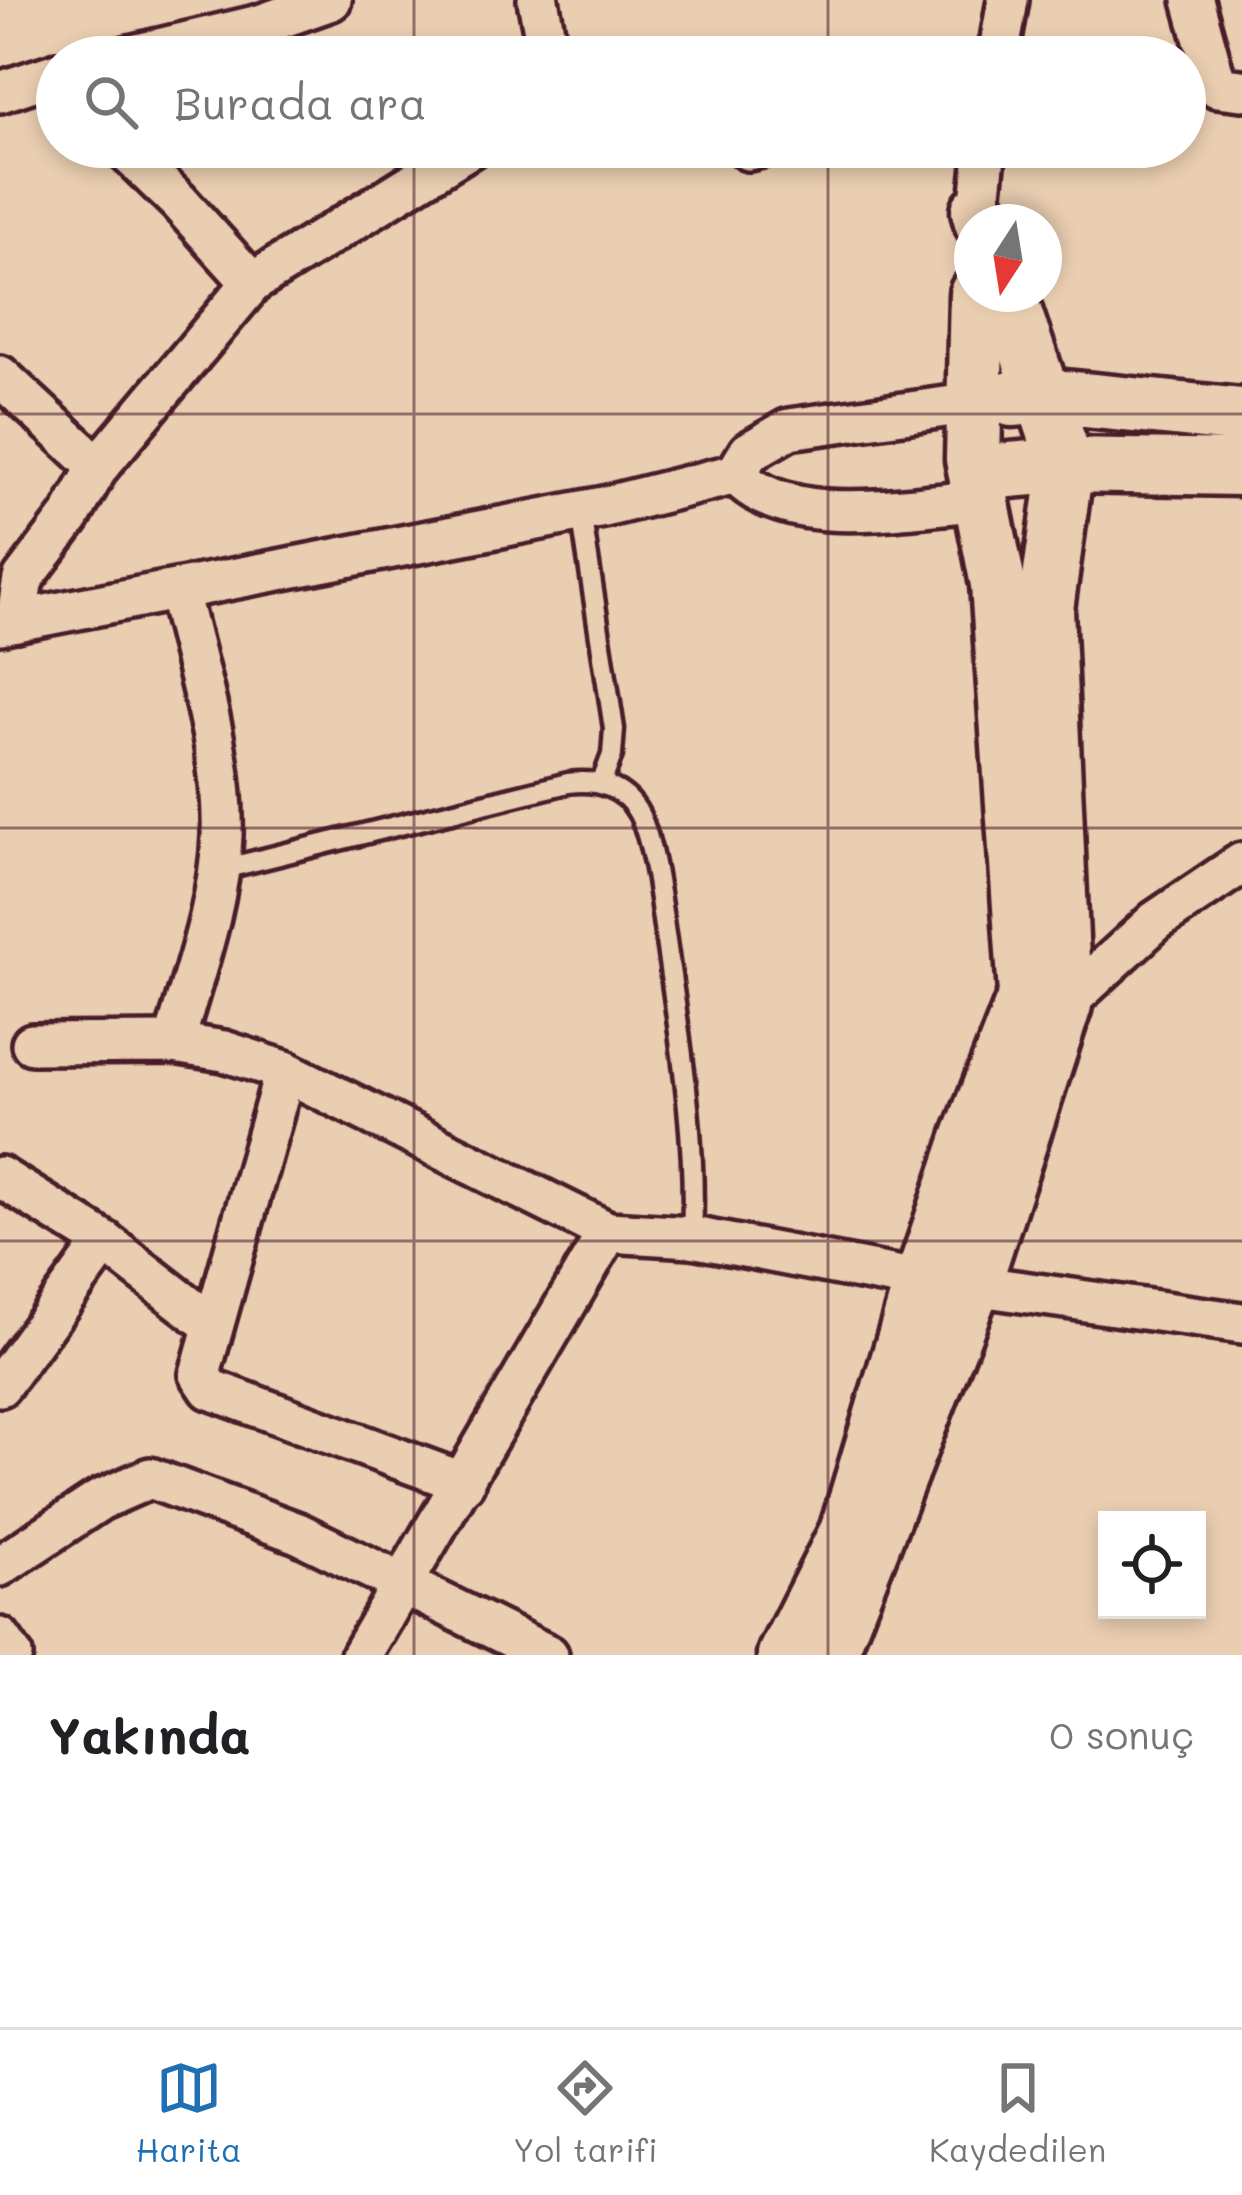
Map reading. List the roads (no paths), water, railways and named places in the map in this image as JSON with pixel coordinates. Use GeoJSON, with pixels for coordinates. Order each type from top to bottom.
{"type":"FeatureCollection","features":[{"type":"Feature","properties":{"kind":"street"},"geometry":{"type":"LineString","coordinates":[[214,36],[331,0]]}},
{"type":"Feature","properties":{"kind":"street"},"geometry":{"type":"LineString","coordinates":[[538,0],[545,36]]}},
{"type":"Feature","properties":{"kind":"street"},"geometry":{"type":"LineString","coordinates":[[1002,36],[1008,0]]}},
{"type":"Feature","properties":{"kind":"street"},"geometry":{"type":"LineString","coordinates":[[1193,0],[1202,36]]}},
{"type":"Feature","properties":{"kind":"street"},"geometry":{"type":"LineString","coordinates":[[1206,50],[1216,88],[1242,90]]}},
{"type":"Feature","properties":{"kind":"street"},"geometry":{"type":"LineString","coordinates":[[0,92],[36,83]]}},
{"type":"Feature","properties":{"kind":"street"},"geometry":{"type":"LineString","coordinates":[[144,168],[253,283]]}},
{"type":"Feature","properties":{"kind":"street"},"geometry":{"type":"LineString","coordinates":[[437,168],[253,283],[98,467],[70,517],[23,579],[8,622],[581,512],[736,474],[749,452],[789,429],[1045,396],[1242,416]]}},
{"type":"Feature","properties":{"kind":"street"},"geometry":{"type":"LineString","coordinates":[[981,204],[984,168]]}},
{"type":"Feature","properties":{"kind":"street"},"geometry":{"type":"LineString","coordinates":[[830,1655],[947,1283],[971,1136],[1026,995],[998,584],[977,487],[977,312]]}},
{"type":"Feature","properties":{"kind":"street"},"geometry":{"type":"LineString","coordinates":[[1015,312],[1066,465],[1046,609],[1064,1005]]}},
{"type":"Feature","properties":{"kind":"street"},"geometry":{"type":"LineString","coordinates":[[0,376],[98,467]]}},
{"type":"Feature","properties":{"kind":"street"},"geometry":{"type":"LineString","coordinates":[[736,474],[752,492],[765,498],[817,510],[977,487],[1066,465],[1242,468]]}},
{"type":"Feature","properties":{"kind":"street"},"geometry":{"type":"LineString","coordinates":[[174,1043],[219,870],[222,833],[216,760],[178,590]]}},
{"type":"Feature","properties":{"kind":"street"},"geometry":{"type":"LineString","coordinates":[[785,1655],[847,1532],[1064,1005],[1156,921],[1242,863]]}},
{"type":"Feature","properties":{"kind":"street"},"geometry":{"type":"LineString","coordinates":[[32,1044],[174,1043],[285,1070],[608,1232],[692,1238],[947,1283],[1242,1323]]}},
{"type":"Feature","properties":{"kind":"street"},"geometry":{"type":"LineString","coordinates":[[285,1070],[200,1374],[210,1389],[464,1483]]}},
{"type":"Feature","properties":{"kind":"street"},"geometry":{"type":"LineString","coordinates":[[0,1177],[105,1242],[211,1324]]}},
{"type":"Feature","properties":{"kind":"street"},"geometry":{"type":"LineString","coordinates":[[361,1655],[608,1232]]}},
{"type":"Feature","properties":{"kind":"street"},"geometry":{"type":"LineString","coordinates":[[0,1386],[105,1242]]}},
{"type":"Feature","properties":{"kind":"street"},"geometry":{"type":"LineString","coordinates":[[0,1566],[100,1500],[150,1478],[298,1533],[548,1655]]}},
{"type":"Feature","properties":{"kind":"street"},"geometry":{"type":"LineString","coordinates":[[0,1638],[12,1655]]}},
{"type":"Feature","properties":{"kind":"lane"},"geometry":{"type":"LineString","coordinates":[[581,512],[614,729],[612,755],[601,784]]}},
{"type":"Feature","properties":{"kind":"lane"},"geometry":{"type":"LineString","coordinates":[[219,870],[568,783],[601,784],[626,798],[642,818],[660,902],[689,1106],[692,1238]]}}]}
